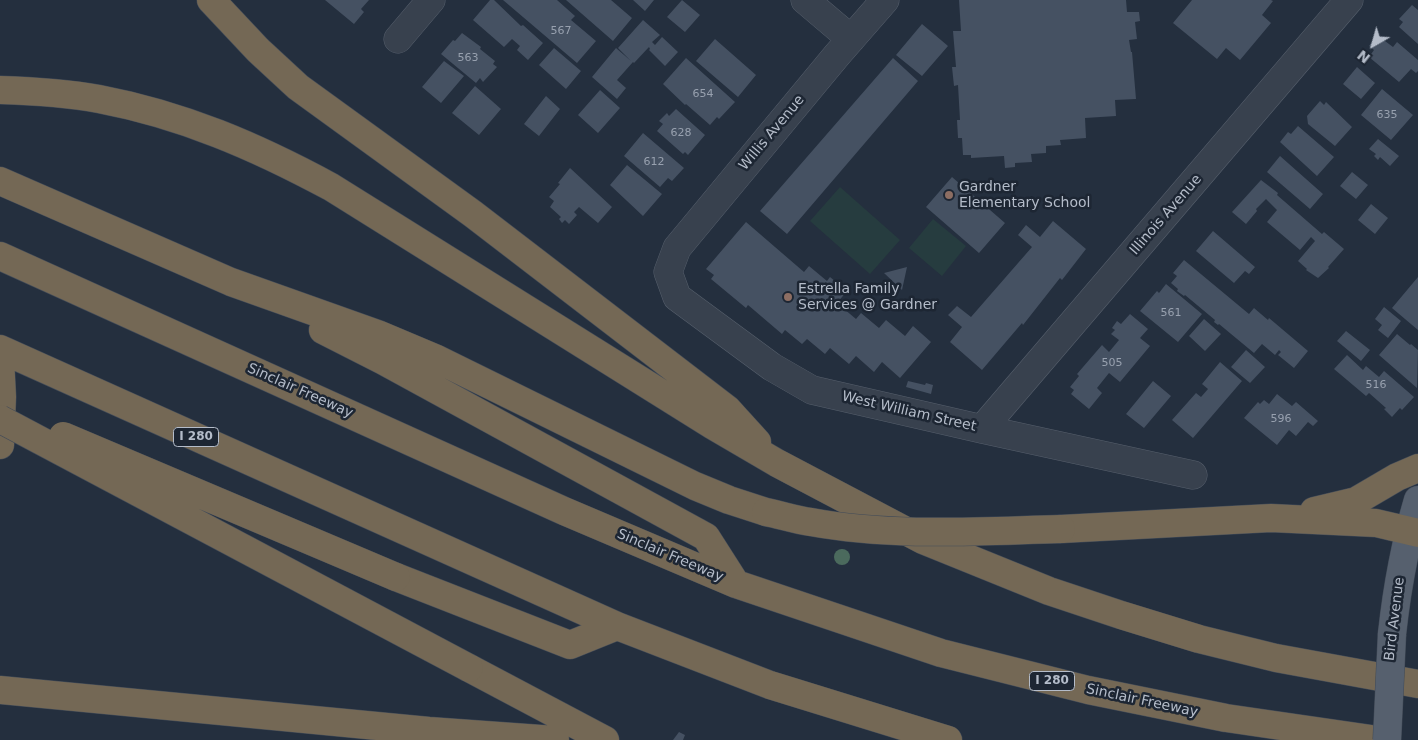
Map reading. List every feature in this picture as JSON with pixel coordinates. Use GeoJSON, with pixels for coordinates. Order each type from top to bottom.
{"type":"FeatureCollection","features":[{"type":"Feature","properties":{"kind":"highway"},"geometry":{"type":"LineString","coordinates":[[211,0],[258,50],[298,87],[473,214],[727,409],[777,463]]}},
{"type":"Feature","properties":{"kind":"highway"},"geometry":{"type":"LineString","coordinates":[[0,90],[48,92],[98,99],[170,117],[244,143],[286,163],[330,187],[712,425],[777,463],[924,540],[985,566],[1121,616],[1209,641],[1276,658],[1418,684]]}},
{"type":"Feature","properties":{"kind":"highway"},"geometry":{"type":"LineString","coordinates":[[0,181],[381,348],[489,384],[695,486],[766,512],[810,522],[851,528],[897,531],[1061,529],[1271,518],[1330,509],[1356,501],[1397,477],[1418,468]]}},
{"type":"Feature","properties":{"kind":"highway","name":"Sinclair Freeway"},"geometry":{"type":"LineString","coordinates":[[0,256],[573,515],[736,584],[941,654],[1088,690],[1226,718],[1378,740]]}},
{"type":"Feature","properties":{"kind":"highway"},"geometry":{"type":"LineString","coordinates":[[381,348],[706,537],[736,584]]}},
{"type":"Feature","properties":{"kind":"highway","name":"I 280"},"geometry":{"type":"LineString","coordinates":[[0,349],[617,626],[770,685],[948,740]]}},
{"type":"Feature","properties":{"kind":"highway"},"geometry":{"type":"LineString","coordinates":[[0,357],[2,398],[0,445]]}},
{"type":"Feature","properties":{"kind":"highway"},"geometry":{"type":"LineString","coordinates":[[0,414],[44,428],[396,577],[570,645],[617,626]]}},
{"type":"Feature","properties":{"kind":"highway"},"geometry":{"type":"LineString","coordinates":[[0,419],[605,740]]}},
{"type":"Feature","properties":{"kind":"highway"},"geometry":{"type":"LineString","coordinates":[[1271,518],[1376,523],[1413,531]]}},
{"type":"Feature","properties":{"kind":"highway"},"geometry":{"type":"LineString","coordinates":[[0,690],[410,729],[554,740]]}},
{"type":"Feature","properties":{"kind":"main road","name":"Bird Avenue"},"geometry":{"type":"LineString","coordinates":[[1387,740],[1392,634],[1399,577],[1413,531],[1418,500]]}},
{"type":"Feature","properties":{"kind":"street"},"geometry":{"type":"LineString","coordinates":[[398,39],[431,0]]}},
{"type":"Feature","properties":{"kind":"street"},"geometry":{"type":"LineString","coordinates":[[805,0],[851,39]]}},
{"type":"Feature","properties":{"kind":"street","name":"Willis Avenue"},"geometry":{"type":"LineString","coordinates":[[668,272],[677,248],[884,0]]}},
{"type":"Feature","properties":{"kind":"street","name":"Illinois Avenue"},"geometry":{"type":"LineString","coordinates":[[982,429],[1349,0]]}},
{"type":"Feature","properties":{"kind":"street","name":"West William Street"},"geometry":{"type":"LineString","coordinates":[[668,272],[677,297],[772,367],[812,390],[1193,475]]}},
{"type":"Feature","properties":{"kind":"green space"},"geometry":{"type":"Polygon","coordinates":[[[840,187],[900,240],[870,274],[810,221],[840,187]]]}},
{"type":"Feature","properties":{"kind":"green space"},"geometry":{"type":"Polygon","coordinates":[[[933,219],[966,246],[942,276],[909,248],[933,219]]]}},
{"type":"Feature","properties":{"kind":"building"},"geometry":{"type":"Polygon","coordinates":[[[325,0],[369,0],[361,9],[364,12],[354,24],[325,0]]]}},
{"type":"Feature","properties":{"kind":"building"},"geometry":{"type":"Polygon","coordinates":[[[490,0],[494,0],[521,26],[523,25],[543,43],[528,60],[517,50],[520,46],[512,39],[504,47],[473,20],[490,0]]]}},
{"type":"Feature","properties":{"kind":"building"},"geometry":{"type":"Polygon","coordinates":[[[503,0],[557,0],[575,16],[571,20],[596,41],[577,63],[503,0]]]}},
{"type":"Feature","properties":{"kind":"building"},"geometry":{"type":"Polygon","coordinates":[[[566,0],[611,0],[632,18],[613,41],[566,0]]]}},
{"type":"Feature","properties":{"kind":"building"},"geometry":{"type":"Polygon","coordinates":[[[633,0],[654,0],[645,11],[633,0]]]}},
{"type":"Feature","properties":{"kind":"building"},"geometry":{"type":"Polygon","coordinates":[[[682,0],[700,15],[685,32],[667,17],[682,0]]]}},
{"type":"Feature","properties":{"kind":"building"},"geometry":{"type":"Polygon","coordinates":[[[959,0],[1126,0],[1127,12],[1139,12],[1140,21],[1135,22],[1137,39],[1129,40],[1132,52],[1136,99],[1115,100],[1116,116],[1085,118],[1086,138],[1060,140],[1061,145],[1046,146],[1046,153],[1031,154],[1032,162],[1015,163],[1015,167],[1005,168],[1004,156],[971,158],[971,155],[963,155],[962,138],[958,138],[957,120],[960,120],[958,85],[954,86],[952,67],[956,67],[953,31],[961,31],[959,0]]]}},
{"type":"Feature","properties":{"kind":"building"},"geometry":{"type":"Polygon","coordinates":[[[1192,0],[1271,0],[1273,1],[1262,15],[1271,23],[1240,60],[1226,48],[1217,59],[1173,23],[1192,0]]]}},
{"type":"Feature","properties":{"kind":"building"},"geometry":{"type":"Polygon","coordinates":[[[1412,5],[1418,10],[1418,44],[1399,27],[1403,22],[1399,19],[1412,5]]]}},
{"type":"Feature","properties":{"kind":"building"},"geometry":{"type":"Polygon","coordinates":[[[643,20],[660,35],[652,42],[655,45],[662,37],[678,52],[665,66],[649,50],[649,47],[617,80],[626,88],[617,99],[592,77],[616,48],[631,61],[618,48],[643,20]]]}},
{"type":"Feature","properties":{"kind":"building"},"geometry":{"type":"Polygon","coordinates":[[[922,24],[948,46],[922,76],[896,55],[922,24]]]}},
{"type":"Feature","properties":{"kind":"building"},"geometry":{"type":"Polygon","coordinates":[[[462,33],[481,47],[480,49],[495,61],[493,64],[497,67],[483,82],[480,78],[476,83],[441,54],[462,33]]]}},
{"type":"Feature","properties":{"kind":"building"},"geometry":{"type":"Polygon","coordinates":[[[1377,35],[1393,47],[1397,42],[1418,60],[1418,71],[1416,73],[1411,69],[1399,82],[1369,57],[1374,50],[1369,46],[1377,35]]]}},
{"type":"Feature","properties":{"kind":"building"},"geometry":{"type":"Polygon","coordinates":[[[715,39],[756,75],[738,97],[696,61],[715,39]]]}},
{"type":"Feature","properties":{"kind":"building"},"geometry":{"type":"Polygon","coordinates":[[[554,48],[581,71],[566,89],[539,65],[554,48]]]}},
{"type":"Feature","properties":{"kind":"building"},"geometry":{"type":"Polygon","coordinates":[[[686,58],[735,102],[719,119],[717,117],[710,125],[663,84],[686,58]]]}},
{"type":"Feature","properties":{"kind":"building"},"geometry":{"type":"Polygon","coordinates":[[[893,58],[918,81],[787,234],[760,211],[893,58]]]}},
{"type":"Feature","properties":{"kind":"building"},"geometry":{"type":"Polygon","coordinates":[[[444,61],[464,76],[441,103],[422,87],[444,61]]]}},
{"type":"Feature","properties":{"kind":"building"},"geometry":{"type":"Polygon","coordinates":[[[1357,67],[1375,83],[1361,99],[1343,84],[1357,67]]]}},
{"type":"Feature","properties":{"kind":"building"},"geometry":{"type":"Polygon","coordinates":[[[475,86],[501,109],[479,135],[452,113],[475,86]]]}},
{"type":"Feature","properties":{"kind":"building"},"geometry":{"type":"Polygon","coordinates":[[[1382,89],[1413,115],[1391,140],[1361,115],[1382,89]]]}},
{"type":"Feature","properties":{"kind":"building"},"geometry":{"type":"Polygon","coordinates":[[[600,90],[620,108],[598,133],[578,115],[600,90]]]}},
{"type":"Feature","properties":{"kind":"building"},"geometry":{"type":"Polygon","coordinates":[[[546,96],[560,109],[539,136],[524,124],[546,96]]]}},
{"type":"Feature","properties":{"kind":"building"},"geometry":{"type":"Polygon","coordinates":[[[1320,101],[1324,105],[1326,102],[1352,127],[1335,146],[1308,124],[1307,116],[1320,101]]]}},
{"type":"Feature","properties":{"kind":"building"},"geometry":{"type":"Polygon","coordinates":[[[676,109],[705,135],[688,155],[685,152],[683,154],[657,131],[663,124],[659,121],[667,113],[669,116],[676,109]]]}},
{"type":"Feature","properties":{"kind":"building"},"geometry":{"type":"Polygon","coordinates":[[[1298,126],[1334,157],[1317,176],[1280,142],[1288,132],[1291,134],[1298,126]]]}},
{"type":"Feature","properties":{"kind":"building"},"geometry":{"type":"Polygon","coordinates":[[[643,133],[684,168],[672,181],[668,178],[660,187],[624,156],[643,133]]]}},
{"type":"Feature","properties":{"kind":"building"},"geometry":{"type":"Polygon","coordinates":[[[1378,139],[1399,156],[1390,166],[1380,157],[1378,160],[1374,156],[1376,154],[1369,149],[1378,139]]]}},
{"type":"Feature","properties":{"kind":"building"},"geometry":{"type":"Polygon","coordinates":[[[1280,156],[1323,194],[1310,209],[1267,172],[1280,156]]]}},
{"type":"Feature","properties":{"kind":"building"},"geometry":{"type":"Polygon","coordinates":[[[627,165],[662,194],[643,216],[610,185],[627,165]]]}},
{"type":"Feature","properties":{"kind":"building"},"geometry":{"type":"Polygon","coordinates":[[[570,168],[612,207],[598,223],[579,207],[574,212],[577,215],[569,224],[565,220],[562,223],[559,219],[561,217],[550,207],[554,201],[549,197],[570,168]]]}},
{"type":"Feature","properties":{"kind":"building"},"geometry":{"type":"Polygon","coordinates":[[[1352,172],[1368,185],[1356,199],[1340,186],[1352,172]]]}},
{"type":"Feature","properties":{"kind":"building"},"geometry":{"type":"Polygon","coordinates":[[[952,177],[1005,223],[979,253],[926,207],[952,177]]]}},
{"type":"Feature","properties":{"kind":"building"},"geometry":{"type":"Polygon","coordinates":[[[1261,180],[1278,193],[1277,195],[1322,234],[1324,232],[1344,249],[1329,268],[1318,278],[1306,270],[1298,261],[1315,241],[1311,237],[1300,250],[1267,222],[1277,210],[1266,199],[1256,209],[1257,211],[1246,224],[1232,212],[1261,180]]]}},
{"type":"Feature","properties":{"kind":"building"},"geometry":{"type":"Polygon","coordinates":[[[1371,204],[1388,218],[1375,234],[1358,220],[1371,204]]]}},
{"type":"Feature","properties":{"kind":"building"},"geometry":{"type":"Polygon","coordinates":[[[1053,221],[1086,249],[1062,280],[1060,278],[1023,325],[1022,323],[982,370],[950,342],[962,327],[948,315],[957,306],[971,317],[1032,247],[1018,235],[1026,225],[1040,237],[1053,221]]]}},
{"type":"Feature","properties":{"kind":"building","name":"Estrella Family Services @ Gardner"},"geometry":{"type":"Polygon","coordinates":[[[746,222],[804,272],[809,266],[827,281],[830,277],[847,291],[837,303],[856,319],[861,313],[879,328],[886,320],[905,336],[913,326],[931,342],[900,378],[882,362],[874,372],[856,356],[849,364],[830,348],[825,354],[807,339],[802,344],[785,330],[782,334],[748,305],[746,308],[711,279],[714,275],[706,269],[746,222]]]}},
{"type":"Feature","properties":{"kind":"building"},"geometry":{"type":"Polygon","coordinates":[[[1213,231],[1255,267],[1249,274],[1245,271],[1234,283],[1196,251],[1213,231]]]}},
{"type":"Feature","properties":{"kind":"building"},"geometry":{"type":"Polygon","coordinates":[[[1184,260],[1249,314],[1254,308],[1268,320],[1269,318],[1308,351],[1294,368],[1278,355],[1281,352],[1279,350],[1275,355],[1262,344],[1254,353],[1214,322],[1215,320],[1185,295],[1177,291],[1178,289],[1171,283],[1177,276],[1173,273],[1184,260]]]}},
{"type":"Feature","properties":{"kind":"building"},"geometry":{"type":"Polygon","coordinates":[[[907,267],[902,290],[884,273],[907,267]]]}},
{"type":"Feature","properties":{"kind":"building"},"geometry":{"type":"Polygon","coordinates":[[[1418,277],[1418,330],[1392,308],[1418,277]]]}},
{"type":"Feature","properties":{"kind":"building"},"geometry":{"type":"Polygon","coordinates":[[[1166,284],[1202,314],[1178,342],[1140,311],[1157,291],[1159,293],[1166,284]]]}},
{"type":"Feature","properties":{"kind":"building"},"geometry":{"type":"Polygon","coordinates":[[[1384,307],[1401,321],[1388,338],[1378,330],[1382,325],[1375,319],[1384,307]]]}},
{"type":"Feature","properties":{"kind":"building"},"geometry":{"type":"Polygon","coordinates":[[[1130,314],[1148,329],[1140,338],[1150,346],[1120,382],[1109,373],[1097,388],[1102,393],[1089,409],[1071,394],[1074,390],[1070,387],[1079,376],[1077,374],[1102,345],[1109,352],[1119,340],[1111,334],[1115,330],[1112,328],[1117,321],[1121,324],[1130,314]]]}},
{"type":"Feature","properties":{"kind":"building"},"geometry":{"type":"Polygon","coordinates":[[[1204,319],[1221,334],[1205,351],[1189,336],[1204,319]]]}},
{"type":"Feature","properties":{"kind":"building"},"geometry":{"type":"Polygon","coordinates":[[[1346,331],[1370,350],[1361,361],[1337,341],[1346,331]]]}},
{"type":"Feature","properties":{"kind":"building"},"geometry":{"type":"Polygon","coordinates":[[[1397,334],[1418,350],[1417,388],[1379,355],[1397,334]]]}},
{"type":"Feature","properties":{"kind":"building"},"geometry":{"type":"Polygon","coordinates":[[[1246,350],[1265,367],[1250,383],[1231,367],[1246,350]]]}},
{"type":"Feature","properties":{"kind":"building"},"geometry":{"type":"Polygon","coordinates":[[[1347,355],[1363,370],[1366,366],[1379,377],[1384,371],[1414,397],[1402,410],[1400,408],[1392,417],[1384,409],[1386,408],[1369,393],[1366,396],[1334,369],[1347,355]]]}},
{"type":"Feature","properties":{"kind":"building"},"geometry":{"type":"Polygon","coordinates":[[[1220,362],[1242,381],[1193,438],[1172,420],[1196,393],[1201,397],[1208,389],[1202,384],[1220,362]]]}},
{"type":"Feature","properties":{"kind":"building"},"geometry":{"type":"Polygon","coordinates":[[[908,381],[933,385],[931,394],[906,387],[908,381]]]}},
{"type":"Feature","properties":{"kind":"building"},"geometry":{"type":"Polygon","coordinates":[[[1153,381],[1171,396],[1144,428],[1126,414],[1153,381]]]}},
{"type":"Feature","properties":{"kind":"building"},"geometry":{"type":"Polygon","coordinates":[[[1277,394],[1292,406],[1296,402],[1318,421],[1313,426],[1308,422],[1296,436],[1289,430],[1277,445],[1244,418],[1258,402],[1260,404],[1264,400],[1269,404],[1277,394]]]}},
{"type":"Feature","properties":{"kind":"building"},"geometry":{"type":"Polygon","coordinates":[[[679,732],[685,735],[683,740],[673,740],[679,732]]]}},
{"type":"Feature","properties":{"kind":"place","name":"Gardner Elementary School"},"geometry":{"type":"Point","coordinates":[949,195]}},
{"type":"Feature","properties":{"kind":"place","name":"Estrella Family Services @ Gardner"},"geometry":{"type":"Point","coordinates":[788,297]}}]}
